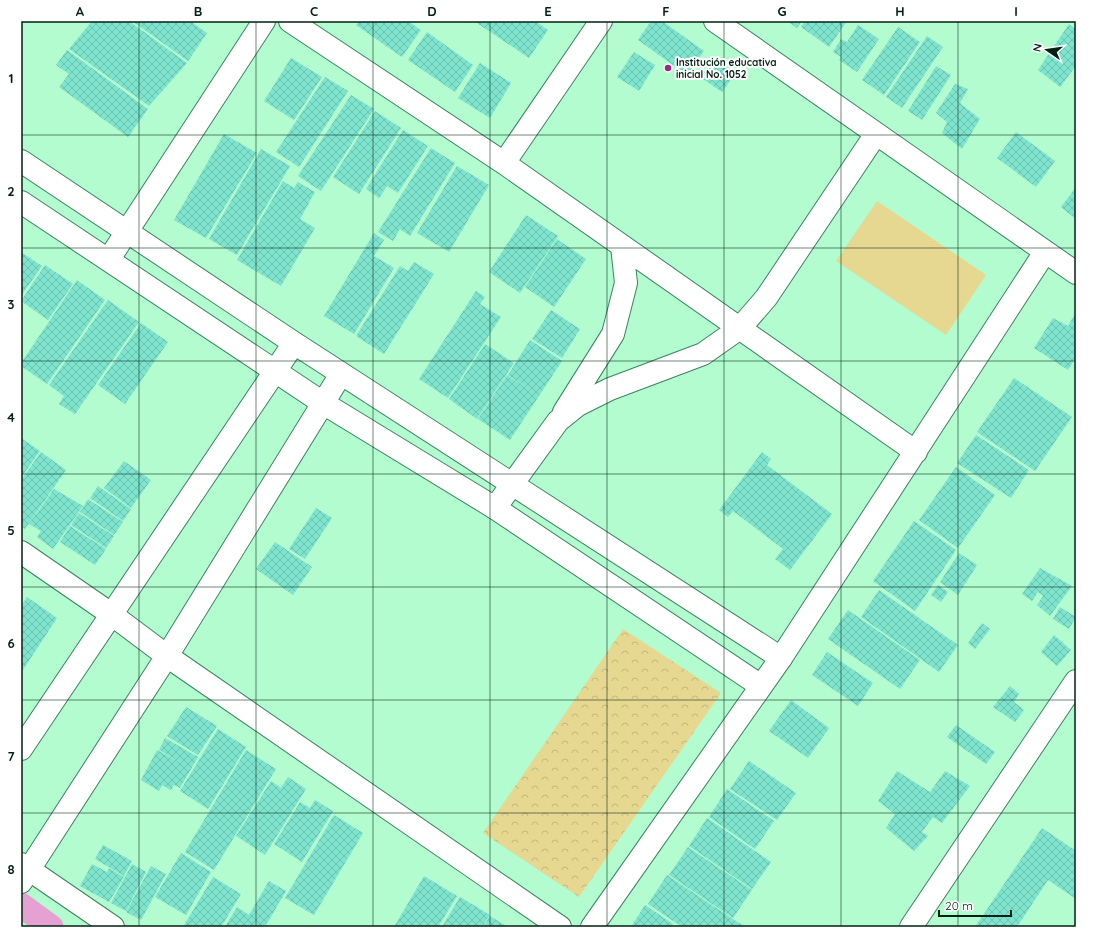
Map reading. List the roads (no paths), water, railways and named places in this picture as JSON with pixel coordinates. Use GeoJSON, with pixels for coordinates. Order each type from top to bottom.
{"type":"FeatureCollection","features":[{"type":"Feature","properties":{"kind":"street"},"geometry":{"type":"LineString","coordinates":[[109,259],[264,21]]}},
{"type":"Feature","properties":{"kind":"street"},"geometry":{"type":"LineString","coordinates":[[290,21],[504,163],[916,452]]}},
{"type":"Feature","properties":{"kind":"street"},"geometry":{"type":"LineString","coordinates":[[504,163],[601,21]]}},
{"type":"Feature","properties":{"kind":"street"},"geometry":{"type":"LineString","coordinates":[[715,21],[1076,273]]}},
{"type":"Feature","properties":{"kind":"street"},"geometry":{"type":"LineString","coordinates":[[558,421],[578,405],[610,388],[703,354],[740,328],[766,298],[876,134]]}},
{"type":"Feature","properties":{"kind":"street"},"geometry":{"type":"LineString","coordinates":[[21,161],[127,230],[341,374],[781,658]]}},
{"type":"Feature","properties":{"kind":"street"},"geometry":{"type":"LineString","coordinates":[[21,202],[324,403],[495,508],[761,686]]}},
{"type":"Feature","properties":{"kind":"street"},"geometry":{"type":"LineString","coordinates":[[495,508],[558,421],[613,334],[626,283],[622,246]]}},
{"type":"Feature","properties":{"kind":"street"},"geometry":{"type":"LineString","coordinates":[[592,927],[781,658],[1045,252]]}},
{"type":"Feature","properties":{"kind":"street"},"geometry":{"type":"LineString","coordinates":[[21,749],[294,343]]}},
{"type":"Feature","properties":{"kind":"street"},"geometry":{"type":"LineString","coordinates":[[113,927],[24,872],[167,656],[341,374]]}},
{"type":"Feature","properties":{"kind":"street"},"geometry":{"type":"LineString","coordinates":[[21,552],[111,614],[167,656],[560,927]]}},
{"type":"Feature","properties":{"kind":"street"},"geometry":{"type":"LineString","coordinates":[[911,927],[1076,681]]}},
{"type":"Feature","properties":{"kind":"waterway"},"geometry":{"type":"LineString","coordinates":[[21,905],[51,927]]}},
{"type":"Feature","properties":{"kind":"place","name":"Institución educativa inicial No. 1052"},"geometry":{"type":"Point","coordinates":[668,68]}}]}
